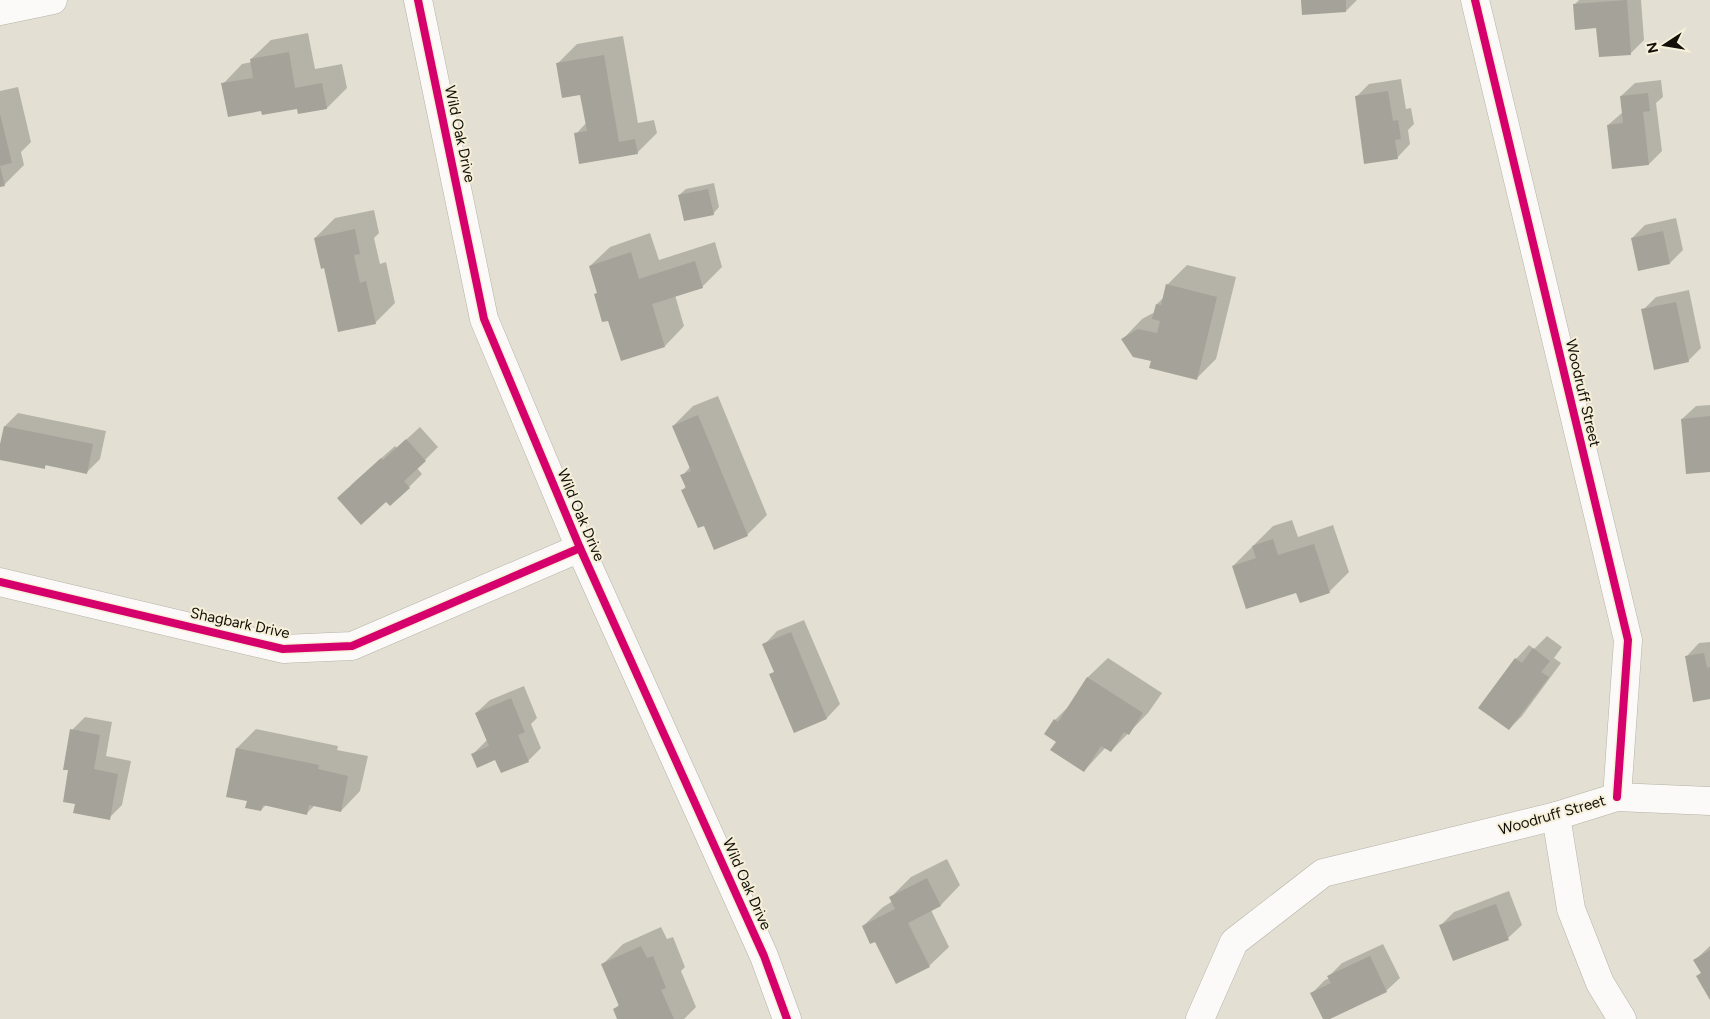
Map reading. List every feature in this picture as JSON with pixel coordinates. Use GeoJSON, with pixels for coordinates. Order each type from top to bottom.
{"type":"FeatureCollection","features":[{"type":"Feature","properties":{"kind":"street"},"geometry":{"type":"LineString","coordinates":[[0,11],[53,0]]}},
{"type":"Feature","properties":{"kind":"street","name":"Wild Oak Drive"},"geometry":{"type":"LineString","coordinates":[[418,0],[484,319],[580,548],[764,956],[787,1019]]}},
{"type":"Feature","properties":{"kind":"street","name":"Woodruff Street"},"geometry":{"type":"LineString","coordinates":[[1200,1019],[1234,942],[1323,873],[1556,816],[1617,797],[1628,640],[1475,0]]}},
{"type":"Feature","properties":{"kind":"street","name":"Shagbark Drive"},"geometry":{"type":"LineString","coordinates":[[0,582],[283,648],[352,646],[580,548]]}},
{"type":"Feature","properties":{"kind":"street"},"geometry":{"type":"LineString","coordinates":[[1617,797],[1710,802]]}},
{"type":"Feature","properties":{"kind":"street"},"geometry":{"type":"LineString","coordinates":[[1556,816],[1571,908],[1600,983],[1622,1019]]}},
{"type":"Feature","properties":{"kind":"building"},"geometry":{"type":"Polygon","coordinates":[[[1301,0],[1346,0],[1346,12],[1302,15],[1301,0]]]}},
{"type":"Feature","properties":{"kind":"building"},"geometry":{"type":"Polygon","coordinates":[[[1627,0],[1631,55],[1599,57],[1596,28],[1575,30],[1573,4],[1627,0]]]}},
{"type":"Feature","properties":{"kind":"building"},"geometry":{"type":"Polygon","coordinates":[[[289,52],[295,88],[322,83],[327,109],[298,114],[297,109],[262,115],[261,111],[228,117],[221,83],[253,78],[250,59],[289,52]]]}},
{"type":"Feature","properties":{"kind":"building"},"geometry":{"type":"Polygon","coordinates":[[[604,55],[619,142],[635,139],[638,154],[579,164],[574,133],[587,131],[580,95],[562,98],[556,63],[604,55]]]}},
{"type":"Feature","properties":{"kind":"building"},"geometry":{"type":"Polygon","coordinates":[[[1388,91],[1393,121],[1398,120],[1401,139],[1395,140],[1398,159],[1364,164],[1355,96],[1388,91]]]}},
{"type":"Feature","properties":{"kind":"building"},"geometry":{"type":"Polygon","coordinates":[[[1648,93],[1650,111],[1643,112],[1649,165],[1612,169],[1607,125],[1623,123],[1620,96],[1648,93]]]}},
{"type":"Feature","properties":{"kind":"building"},"geometry":{"type":"Polygon","coordinates":[[[0,114],[12,163],[0,166],[0,114]]]}},
{"type":"Feature","properties":{"kind":"building"},"geometry":{"type":"Polygon","coordinates":[[[0,166],[5,186],[0,187],[0,166]]]}},
{"type":"Feature","properties":{"kind":"building"},"geometry":{"type":"Polygon","coordinates":[[[708,189],[714,215],[684,221],[678,195],[708,189]]]}},
{"type":"Feature","properties":{"kind":"building"},"geometry":{"type":"Polygon","coordinates":[[[355,229],[360,254],[354,255],[360,283],[366,281],[376,324],[338,332],[324,268],[321,269],[314,238],[355,229]]]}},
{"type":"Feature","properties":{"kind":"building"},"geometry":{"type":"Polygon","coordinates":[[[1663,231],[1670,264],[1638,271],[1631,238],[1663,231]]]}},
{"type":"Feature","properties":{"kind":"building"},"geometry":{"type":"Polygon","coordinates":[[[631,252],[639,279],[695,261],[703,288],[652,304],[665,347],[621,361],[608,321],[602,322],[594,294],[597,293],[589,266],[631,252]]]}},
{"type":"Feature","properties":{"kind":"building"},"geometry":{"type":"Polygon","coordinates":[[[1166,284],[1217,297],[1197,380],[1149,368],[1151,361],[1133,357],[1121,339],[1138,329],[1157,333],[1160,321],[1152,319],[1156,304],[1161,305],[1166,284]]]}},
{"type":"Feature","properties":{"kind":"building"},"geometry":{"type":"Polygon","coordinates":[[[1676,302],[1689,362],[1654,370],[1641,309],[1676,302]]]}},
{"type":"Feature","properties":{"kind":"building"},"geometry":{"type":"Polygon","coordinates":[[[698,415],[748,536],[714,550],[704,526],[698,528],[681,490],[686,488],[680,475],[691,471],[672,426],[698,415]]]}},
{"type":"Feature","properties":{"kind":"building"},"geometry":{"type":"Polygon","coordinates":[[[1710,416],[1710,472],[1686,474],[1681,419],[1710,416]]]}},
{"type":"Feature","properties":{"kind":"building"},"geometry":{"type":"Polygon","coordinates":[[[4,426],[93,444],[87,474],[45,465],[45,469],[0,460],[0,444],[4,426]]]}},
{"type":"Feature","properties":{"kind":"building"},"geometry":{"type":"Polygon","coordinates":[[[406,439],[426,461],[404,481],[410,488],[390,506],[386,502],[361,525],[337,498],[381,458],[383,460],[406,439]]]}},
{"type":"Feature","properties":{"kind":"building"},"geometry":{"type":"Polygon","coordinates":[[[1273,539],[1278,555],[1314,544],[1330,593],[1300,603],[1296,593],[1246,609],[1232,566],[1256,558],[1252,546],[1273,539]]]}},
{"type":"Feature","properties":{"kind":"building"},"geometry":{"type":"Polygon","coordinates":[[[791,632],[827,719],[794,733],[769,674],[774,672],[762,644],[791,632]]]}},
{"type":"Feature","properties":{"kind":"building"},"geometry":{"type":"Polygon","coordinates":[[[1533,648],[1550,661],[1541,672],[1549,677],[1509,730],[1478,708],[1515,658],[1522,663],[1533,648]]]}},
{"type":"Feature","properties":{"kind":"building"},"geometry":{"type":"Polygon","coordinates":[[[1704,653],[1707,668],[1710,667],[1710,699],[1693,702],[1685,656],[1704,653]]]}},
{"type":"Feature","properties":{"kind":"building"},"geometry":{"type":"Polygon","coordinates":[[[1087,677],[1143,713],[1129,735],[1124,732],[1111,752],[1101,746],[1084,772],[1050,750],[1056,742],[1044,734],[1054,719],[1058,722],[1087,677]]]}},
{"type":"Feature","properties":{"kind":"building"},"geometry":{"type":"Polygon","coordinates":[[[511,698],[525,732],[518,735],[529,762],[501,773],[495,760],[477,768],[471,754],[489,746],[475,713],[511,698]]]}},
{"type":"Feature","properties":{"kind":"building"},"geometry":{"type":"Polygon","coordinates":[[[70,729],[100,735],[94,769],[118,774],[110,820],[73,813],[75,804],[63,802],[68,770],[63,770],[70,729]]]}},
{"type":"Feature","properties":{"kind":"building"},"geometry":{"type":"Polygon","coordinates":[[[236,748],[319,765],[318,769],[348,776],[341,812],[309,805],[307,815],[263,805],[261,811],[245,808],[247,801],[226,797],[236,748]]]}},
{"type":"Feature","properties":{"kind":"building"},"geometry":{"type":"Polygon","coordinates":[[[927,878],[941,906],[908,923],[930,967],[896,984],[875,942],[870,944],[862,926],[895,909],[889,897],[927,878]]]}},
{"type":"Feature","properties":{"kind":"building"},"geometry":{"type":"Polygon","coordinates":[[[1496,904],[1509,940],[1453,961],[1439,925],[1496,904]]]}},
{"type":"Feature","properties":{"kind":"building"},"geometry":{"type":"Polygon","coordinates":[[[641,946],[647,958],[653,956],[666,988],[661,990],[674,1019],[617,1019],[613,1009],[619,1006],[601,964],[641,946]]]}},
{"type":"Feature","properties":{"kind":"building"},"geometry":{"type":"Polygon","coordinates":[[[1710,950],[1710,1000],[1696,976],[1701,973],[1693,960],[1710,950]]]}},
{"type":"Feature","properties":{"kind":"building"},"geometry":{"type":"Polygon","coordinates":[[[1370,956],[1387,992],[1330,1019],[1323,1019],[1310,993],[1331,983],[1327,976],[1370,956]]]}},
{"type":"Feature","properties":{"kind":"cycle path"},"geometry":{"type":"LineString","coordinates":[[418,0],[484,319],[580,548],[764,956],[787,1019]]}},
{"type":"Feature","properties":{"kind":"cycle path"},"geometry":{"type":"LineString","coordinates":[[1475,0],[1628,640],[1617,797]]}},
{"type":"Feature","properties":{"kind":"cycle path"},"geometry":{"type":"LineString","coordinates":[[0,582],[283,649],[352,646],[580,548]]}}]}
